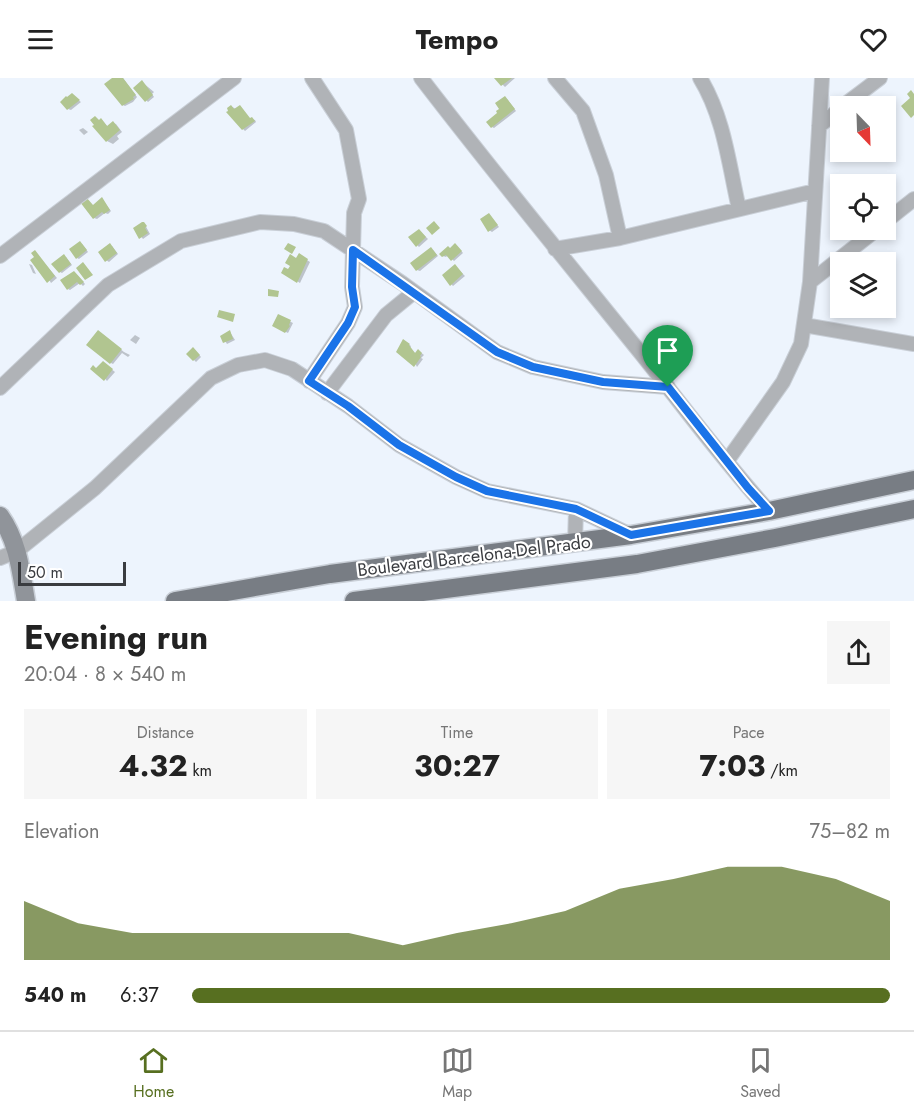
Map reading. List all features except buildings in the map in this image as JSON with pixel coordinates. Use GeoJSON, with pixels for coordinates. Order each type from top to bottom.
{"type":"FeatureCollection","features":[{"type":"Feature","properties":{"kind":"main road","name":"Boulevard Barcelona-Del Prado"},"geometry":{"type":"LineString","coordinates":[[175,601],[330,574],[631,535],[769,511],[914,480]]}},
{"type":"Feature","properties":{"kind":"main road","name":"Boulevard Barcelona-Del Prado"},"geometry":{"type":"LineString","coordinates":[[354,601],[637,564],[914,509]]}},
{"type":"Feature","properties":{"kind":"street"},"geometry":{"type":"LineString","coordinates":[[0,256],[234,78]]}},
{"type":"Feature","properties":{"kind":"street"},"geometry":{"type":"LineString","coordinates":[[309,381],[348,323],[355,307],[352,287],[354,213],[358,199],[346,130],[312,78]]}},
{"type":"Feature","properties":{"kind":"street"},"geometry":{"type":"LineString","coordinates":[[422,78],[555,249],[769,511]]}},
{"type":"Feature","properties":{"kind":"street"},"geometry":{"type":"LineString","coordinates":[[555,78],[583,111],[606,175],[620,238]]}},
{"type":"Feature","properties":{"kind":"street"},"geometry":{"type":"LineString","coordinates":[[700,78],[708,91],[721,127],[739,209]]}},
{"type":"Feature","properties":{"kind":"street"},"geometry":{"type":"LineString","coordinates":[[727,460],[783,382],[801,344],[810,282],[822,78]]}},
{"type":"Feature","properties":{"kind":"street"},"geometry":{"type":"LineString","coordinates":[[857,96],[879,78]]}},
{"type":"Feature","properties":{"kind":"street"},"geometry":{"type":"LineString","coordinates":[[819,126],[830,117]]}},
{"type":"Feature","properties":{"kind":"street"},"geometry":{"type":"LineString","coordinates":[[555,249],[620,238],[815,191]]}},
{"type":"Feature","properties":{"kind":"street"},"geometry":{"type":"LineString","coordinates":[[896,213],[914,199]]}},
{"type":"Feature","properties":{"kind":"street"},"geometry":{"type":"LineString","coordinates":[[0,388],[108,285],[181,241],[260,222],[294,224],[324,231],[497,352],[533,367],[603,382],[668,387]]}},
{"type":"Feature","properties":{"kind":"street"},"geometry":{"type":"LineString","coordinates":[[810,282],[863,240]]}},
{"type":"Feature","properties":{"kind":"street"},"geometry":{"type":"LineString","coordinates":[[327,393],[386,315],[414,292]]}},
{"type":"Feature","properties":{"kind":"street"},"geometry":{"type":"LineString","coordinates":[[804,325],[907,343],[914,331]]}},
{"type":"Feature","properties":{"kind":"street"},"geometry":{"type":"LineString","coordinates":[[8,555],[95,488],[211,378],[238,365],[265,360],[292,369],[399,445],[456,477],[487,491],[576,509],[631,535]]}},
{"type":"Feature","properties":{"kind":"street"},"geometry":{"type":"LineString","coordinates":[[575,543],[576,509]]}},
{"type":"Feature","properties":{"kind":"street"},"geometry":{"type":"LineString","coordinates":[[0,516],[8,526],[8,555],[26,601]]}},
{"type":"Feature","properties":{"kind":"route"},"geometry":{"type":"LineString","coordinates":[[353,250],[497,352],[533,367],[603,382],[668,387],[769,511],[631,535],[576,509],[487,491],[456,477],[399,445],[348,406],[309,381],[348,323],[355,307],[352,287],[353,250]]}}]}
